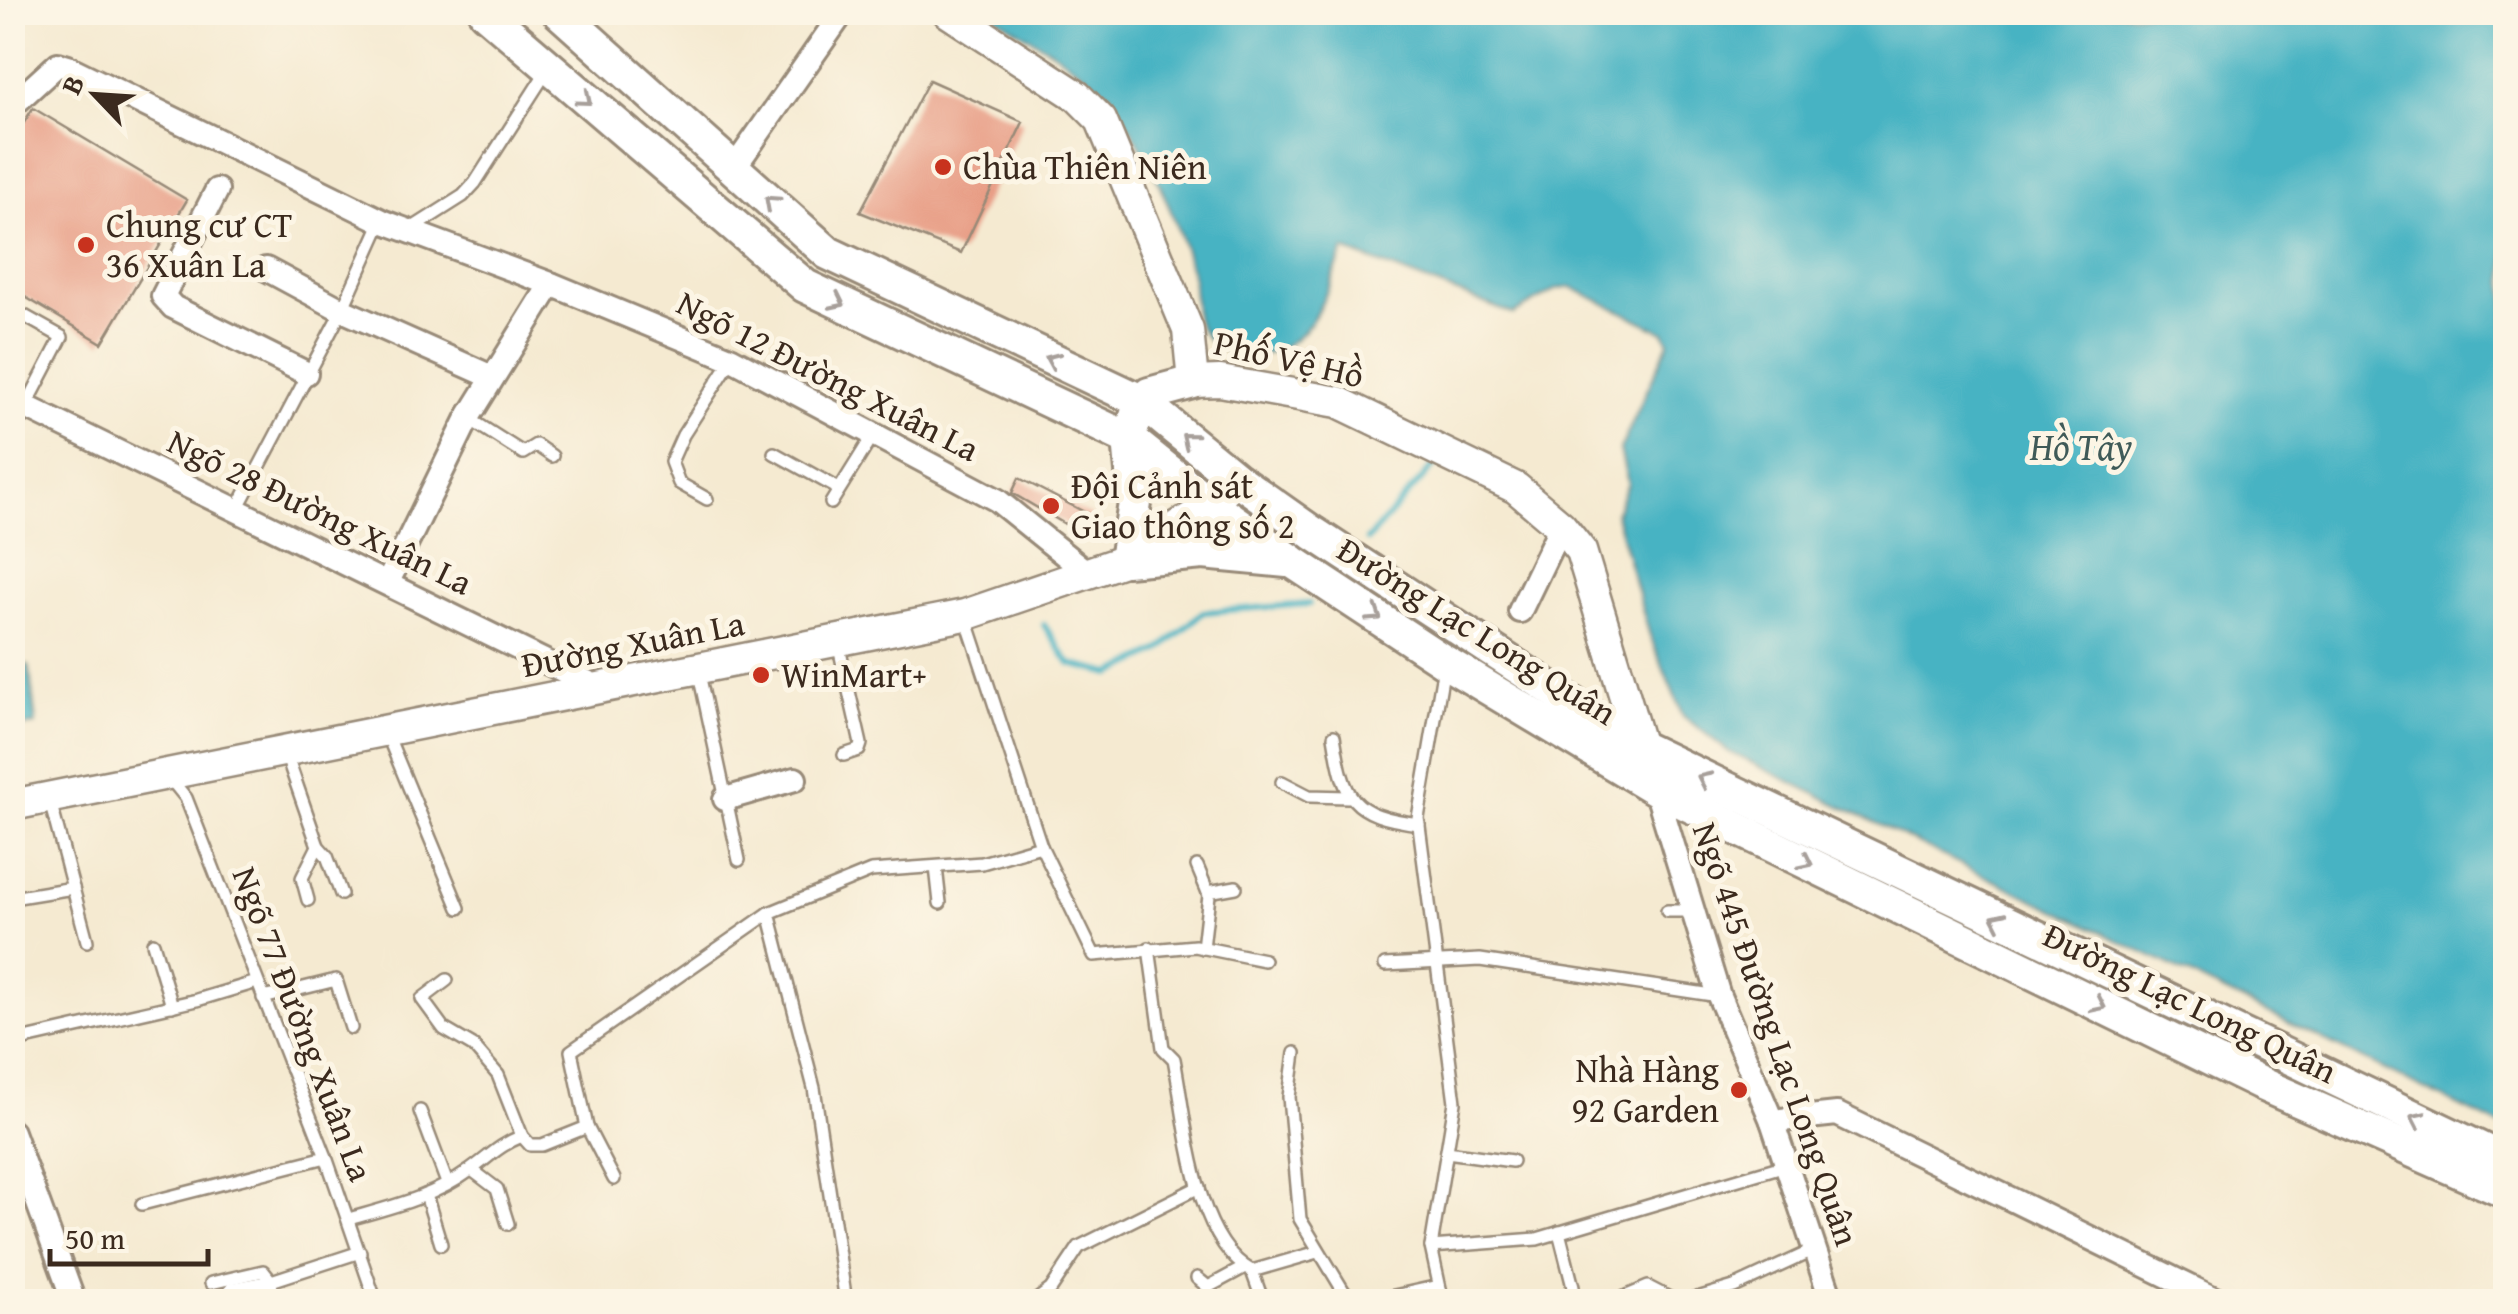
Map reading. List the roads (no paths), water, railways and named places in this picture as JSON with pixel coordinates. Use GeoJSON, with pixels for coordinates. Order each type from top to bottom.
{"type":"FeatureCollection","features":[{"type":"Feature","properties":{"kind":"main road","name":"Đường Lạc Long Quân"},"geometry":{"type":"LineString","coordinates":[[485,12],[805,286],[1129,439],[1211,506],[1293,562],[1445,662],[1656,789],[2259,1083],[2506,1192]]}},
{"type":"Feature","properties":{"kind":"main road","name":"Đường Lạc Long Quân"},"geometry":{"type":"LineString","coordinates":[[568,16],[828,253],[1141,401],[1235,478],[1640,747],[2506,1161]]}},
{"type":"Feature","properties":{"kind":"main road"},"geometry":{"type":"LineString","coordinates":[[1193,382],[1149,394],[1141,401],[1129,439],[1135,503],[1126,560],[1203,553],[1293,562]]}},
{"type":"Feature","properties":{"kind":"street"},"geometry":{"type":"LineString","coordinates":[[734,168],[844,12]]}},
{"type":"Feature","properties":{"kind":"street","name":"Phố Vệ Hồ"},"geometry":{"type":"LineString","coordinates":[[948,12],[1077,96],[1101,120],[1188,330],[1193,382],[1220,381],[1338,402],[1516,488],[1562,526],[1581,551],[1640,747]]}},
{"type":"Feature","properties":{"kind":"street","name":"Ngõ 12 Đường Xuân La"},"geometry":{"type":"LineString","coordinates":[[12,106],[58,64],[382,222],[551,284],[732,359],[872,437],[997,500],[1085,571]]}},
{"type":"Feature","properties":{"kind":"street"},"geometry":{"type":"LineString","coordinates":[[217,190],[163,296],[173,306],[306,373]]}},
{"type":"Feature","properties":{"kind":"street"},"geometry":{"type":"LineString","coordinates":[[266,269],[342,310],[492,377]]}},
{"type":"Feature","properties":{"kind":"street"},"geometry":{"type":"LineString","coordinates":[[388,582],[468,418],[551,284]]}},
{"type":"Feature","properties":{"kind":"street","name":"Ngõ 28 Đường Xuân La"},"geometry":{"type":"LineString","coordinates":[[19,403],[597,688]]}},
{"type":"Feature","properties":{"kind":"street","name":"Đường Xuân La"},"geometry":{"type":"LineString","coordinates":[[12,804],[965,616],[1085,571],[1126,560],[1211,506],[1235,478]]}},
{"type":"Feature","properties":{"kind":"street"},"geometry":{"type":"LineString","coordinates":[[1520,611],[1562,526]]}},
{"type":"Feature","properties":{"kind":"street","name":"Ngõ 445 Đường Lạc Long Quân"},"geometry":{"type":"LineString","coordinates":[[1640,747],[1656,789],[1679,911],[1720,996],[1772,1121],[1832,1302]]}},
{"type":"Feature","properties":{"kind":"street"},"geometry":{"type":"LineString","coordinates":[[725,799],[794,779]]}},
{"type":"Feature","properties":{"kind":"street"},"geometry":{"type":"LineString","coordinates":[[1772,1121],[1837,1114],[2221,1302]]}},
{"type":"Feature","properties":{"kind":"street"},"geometry":{"type":"LineString","coordinates":[[12,1132],[74,1302]]}},
{"type":"Feature","properties":{"kind":"lane"},"geometry":{"type":"LineString","coordinates":[[410,230],[464,196],[548,68]]}},
{"type":"Feature","properties":{"kind":"lane"},"geometry":{"type":"LineString","coordinates":[[236,509],[342,310],[382,222]]}},
{"type":"Feature","properties":{"kind":"lane"},"geometry":{"type":"LineString","coordinates":[[12,309],[62,337],[19,403]]}},
{"type":"Feature","properties":{"kind":"lane"},"geometry":{"type":"LineString","coordinates":[[706,499],[680,483],[671,462],[683,435],[732,359]]}},
{"type":"Feature","properties":{"kind":"lane"},"geometry":{"type":"LineString","coordinates":[[468,418],[523,453],[536,445],[552,456]]}},
{"type":"Feature","properties":{"kind":"lane"},"geometry":{"type":"LineString","coordinates":[[831,503],[872,437]]}},
{"type":"Feature","properties":{"kind":"lane"},"geometry":{"type":"LineString","coordinates":[[774,453],[840,489]]}},
{"type":"Feature","properties":{"kind":"lane"},"geometry":{"type":"LineString","coordinates":[[965,616],[1042,846],[1094,955],[1149,948],[1203,948],[1264,960]]}},
{"type":"Feature","properties":{"kind":"lane"},"geometry":{"type":"LineString","coordinates":[[838,642],[861,744],[844,756]]}},
{"type":"Feature","properties":{"kind":"lane"},"geometry":{"type":"LineString","coordinates":[[1443,1302],[1432,1248],[1455,1102],[1419,824],[1445,662]]}},
{"type":"Feature","properties":{"kind":"lane"},"geometry":{"type":"LineString","coordinates":[[698,669],[738,860]]}},
{"type":"Feature","properties":{"kind":"lane"},"geometry":{"type":"LineString","coordinates":[[385,730],[459,908]]}},
{"type":"Feature","properties":{"kind":"lane"},"geometry":{"type":"LineString","coordinates":[[1334,736],[1342,787],[1348,797]]}},
{"type":"Feature","properties":{"kind":"lane"},"geometry":{"type":"LineString","coordinates":[[286,751],[318,846],[327,856],[341,894]]}},
{"type":"Feature","properties":{"kind":"lane","name":"Ngõ 77 Đường Xuân La"},"geometry":{"type":"LineString","coordinates":[[166,773],[186,798],[350,1219],[376,1302]]}},
{"type":"Feature","properties":{"kind":"lane"},"geometry":{"type":"LineString","coordinates":[[1282,782],[1309,796],[1348,797],[1397,821],[1419,824]]}},
{"type":"Feature","properties":{"kind":"lane"},"geometry":{"type":"LineString","coordinates":[[49,797],[87,940]]}},
{"type":"Feature","properties":{"kind":"lane"},"geometry":{"type":"LineString","coordinates":[[308,900],[302,878],[318,846]]}},
{"type":"Feature","properties":{"kind":"lane"},"geometry":{"type":"LineString","coordinates":[[614,1180],[587,1127],[571,1051],[769,914],[871,871],[982,864],[1042,846]]}},
{"type":"Feature","properties":{"kind":"lane"},"geometry":{"type":"LineString","coordinates":[[1197,866],[1208,892],[1203,948]]}},
{"type":"Feature","properties":{"kind":"lane"},"geometry":{"type":"LineString","coordinates":[[936,867],[940,903]]}},
{"type":"Feature","properties":{"kind":"lane"},"geometry":{"type":"LineString","coordinates":[[1208,892],[1236,887]]}},
{"type":"Feature","properties":{"kind":"lane"},"geometry":{"type":"LineString","coordinates":[[12,898],[73,888]]}},
{"type":"Feature","properties":{"kind":"lane"},"geometry":{"type":"LineString","coordinates":[[769,914],[814,1088],[846,1302]]}},
{"type":"Feature","properties":{"kind":"lane"},"geometry":{"type":"LineString","coordinates":[[152,943],[172,1006]]}},
{"type":"Feature","properties":{"kind":"lane"},"geometry":{"type":"LineString","coordinates":[[1149,948],[1163,1048],[1174,1059],[1199,1187],[1215,1234],[1248,1269],[1263,1302]]}},
{"type":"Feature","properties":{"kind":"lane"},"geometry":{"type":"LineString","coordinates":[[1384,965],[1480,960],[1720,996]]}},
{"type":"Feature","properties":{"kind":"lane"},"geometry":{"type":"LineString","coordinates":[[263,998],[336,980],[351,1028]]}},
{"type":"Feature","properties":{"kind":"lane"},"geometry":{"type":"LineString","coordinates":[[447,980],[422,999],[444,1029],[488,1062],[522,1136],[530,1145],[542,1145],[587,1127]]}},
{"type":"Feature","properties":{"kind":"lane"},"geometry":{"type":"LineString","coordinates":[[12,1042],[172,1006],[257,982]]}},
{"type":"Feature","properties":{"kind":"lane"},"geometry":{"type":"LineString","coordinates":[[1295,1052],[1290,1097],[1300,1220],[1344,1292],[1358,1302]]}},
{"type":"Feature","properties":{"kind":"lane"},"geometry":{"type":"LineString","coordinates":[[420,1111],[447,1183]]}},
{"type":"Feature","properties":{"kind":"lane"},"geometry":{"type":"LineString","coordinates":[[350,1219],[426,1196],[472,1170],[484,1156],[522,1136]]}},
{"type":"Feature","properties":{"kind":"lane"},"geometry":{"type":"LineString","coordinates":[[1447,1152],[1512,1161]]}},
{"type":"Feature","properties":{"kind":"lane"},"geometry":{"type":"LineString","coordinates":[[142,1204],[326,1156]]}},
{"type":"Feature","properties":{"kind":"lane"},"geometry":{"type":"LineString","coordinates":[[1432,1248],[1536,1239],[1786,1165]]}},
{"type":"Feature","properties":{"kind":"lane"},"geometry":{"type":"LineString","coordinates":[[472,1170],[497,1189],[508,1224]]}},
{"type":"Feature","properties":{"kind":"lane"},"geometry":{"type":"LineString","coordinates":[[1034,1302],[1053,1295],[1079,1246],[1199,1187]]}},
{"type":"Feature","properties":{"kind":"lane"},"geometry":{"type":"LineString","coordinates":[[426,1196],[441,1244]]}},
{"type":"Feature","properties":{"kind":"lane"},"geometry":{"type":"LineString","coordinates":[[1558,1232],[1573,1286]]}},
{"type":"Feature","properties":{"kind":"lane"},"geometry":{"type":"LineString","coordinates":[[1613,1302],[1648,1287],[1680,1302],[1734,1287],[1814,1250]]}},
{"type":"Feature","properties":{"kind":"lane"},"geometry":{"type":"LineString","coordinates":[[235,1294],[360,1252]]}},
{"type":"Feature","properties":{"kind":"lane"},"geometry":{"type":"LineString","coordinates":[[1196,1278],[1208,1287],[1248,1269],[1318,1252]]}},
{"type":"Feature","properties":{"kind":"lane"},"geometry":{"type":"LineString","coordinates":[[211,1283],[263,1271],[272,1282],[272,1302]]}},
{"type":"Feature","properties":{"kind":"lane"},"geometry":{"type":"LineString","coordinates":[[1367,1302],[1439,1286]]}},
{"type":"Feature","properties":{"kind":"water","name":"Hồ Tây"},"geometry":{"type":"Polygon","coordinates":[[[990,13],[2505,13],[2505,1128],[1729,752],[1683,716],[1650,636],[1615,514],[1628,484],[1620,450],[1669,342],[1664,332],[1571,287],[1557,289],[1513,314],[1344,250],[1321,304],[1302,333],[1272,352],[1251,356],[1229,353],[1209,340],[1197,322],[1192,275],[1178,229],[1153,170],[1122,115],[1080,70],[990,13]]]}},
{"type":"Feature","properties":{"kind":"water"},"geometry":{"type":"Polygon","coordinates":[[[13,659],[29,666],[36,725],[13,728],[13,659]]]}},
{"type":"Feature","properties":{"kind":"waterway"},"geometry":{"type":"LineString","coordinates":[[1367,540],[1438,461]]}},
{"type":"Feature","properties":{"kind":"waterway"},"geometry":{"type":"LineString","coordinates":[[1044,625],[1070,664],[1112,674],[1159,651],[1203,612],[1309,604]]}},
{"type":"Feature","properties":{"kind":"place","name":"Chùa Thiên Niên"},"geometry":{"type":"Point","coordinates":[943,167]}},
{"type":"Feature","properties":{"kind":"place","name":"Chung cư CT 36 Xuân La"},"geometry":{"type":"Point","coordinates":[86,245]}},
{"type":"Feature","properties":{"kind":"place","name":"Đội Cảnh sát Giao thông số 2"},"geometry":{"type":"Point","coordinates":[1051,506]}},
{"type":"Feature","properties":{"kind":"place","name":"WinMart+"},"geometry":{"type":"Point","coordinates":[761,675]}},
{"type":"Feature","properties":{"kind":"place","name":"Nhà Hàng 92 Garden"},"geometry":{"type":"Point","coordinates":[1739,1090]}}]}
